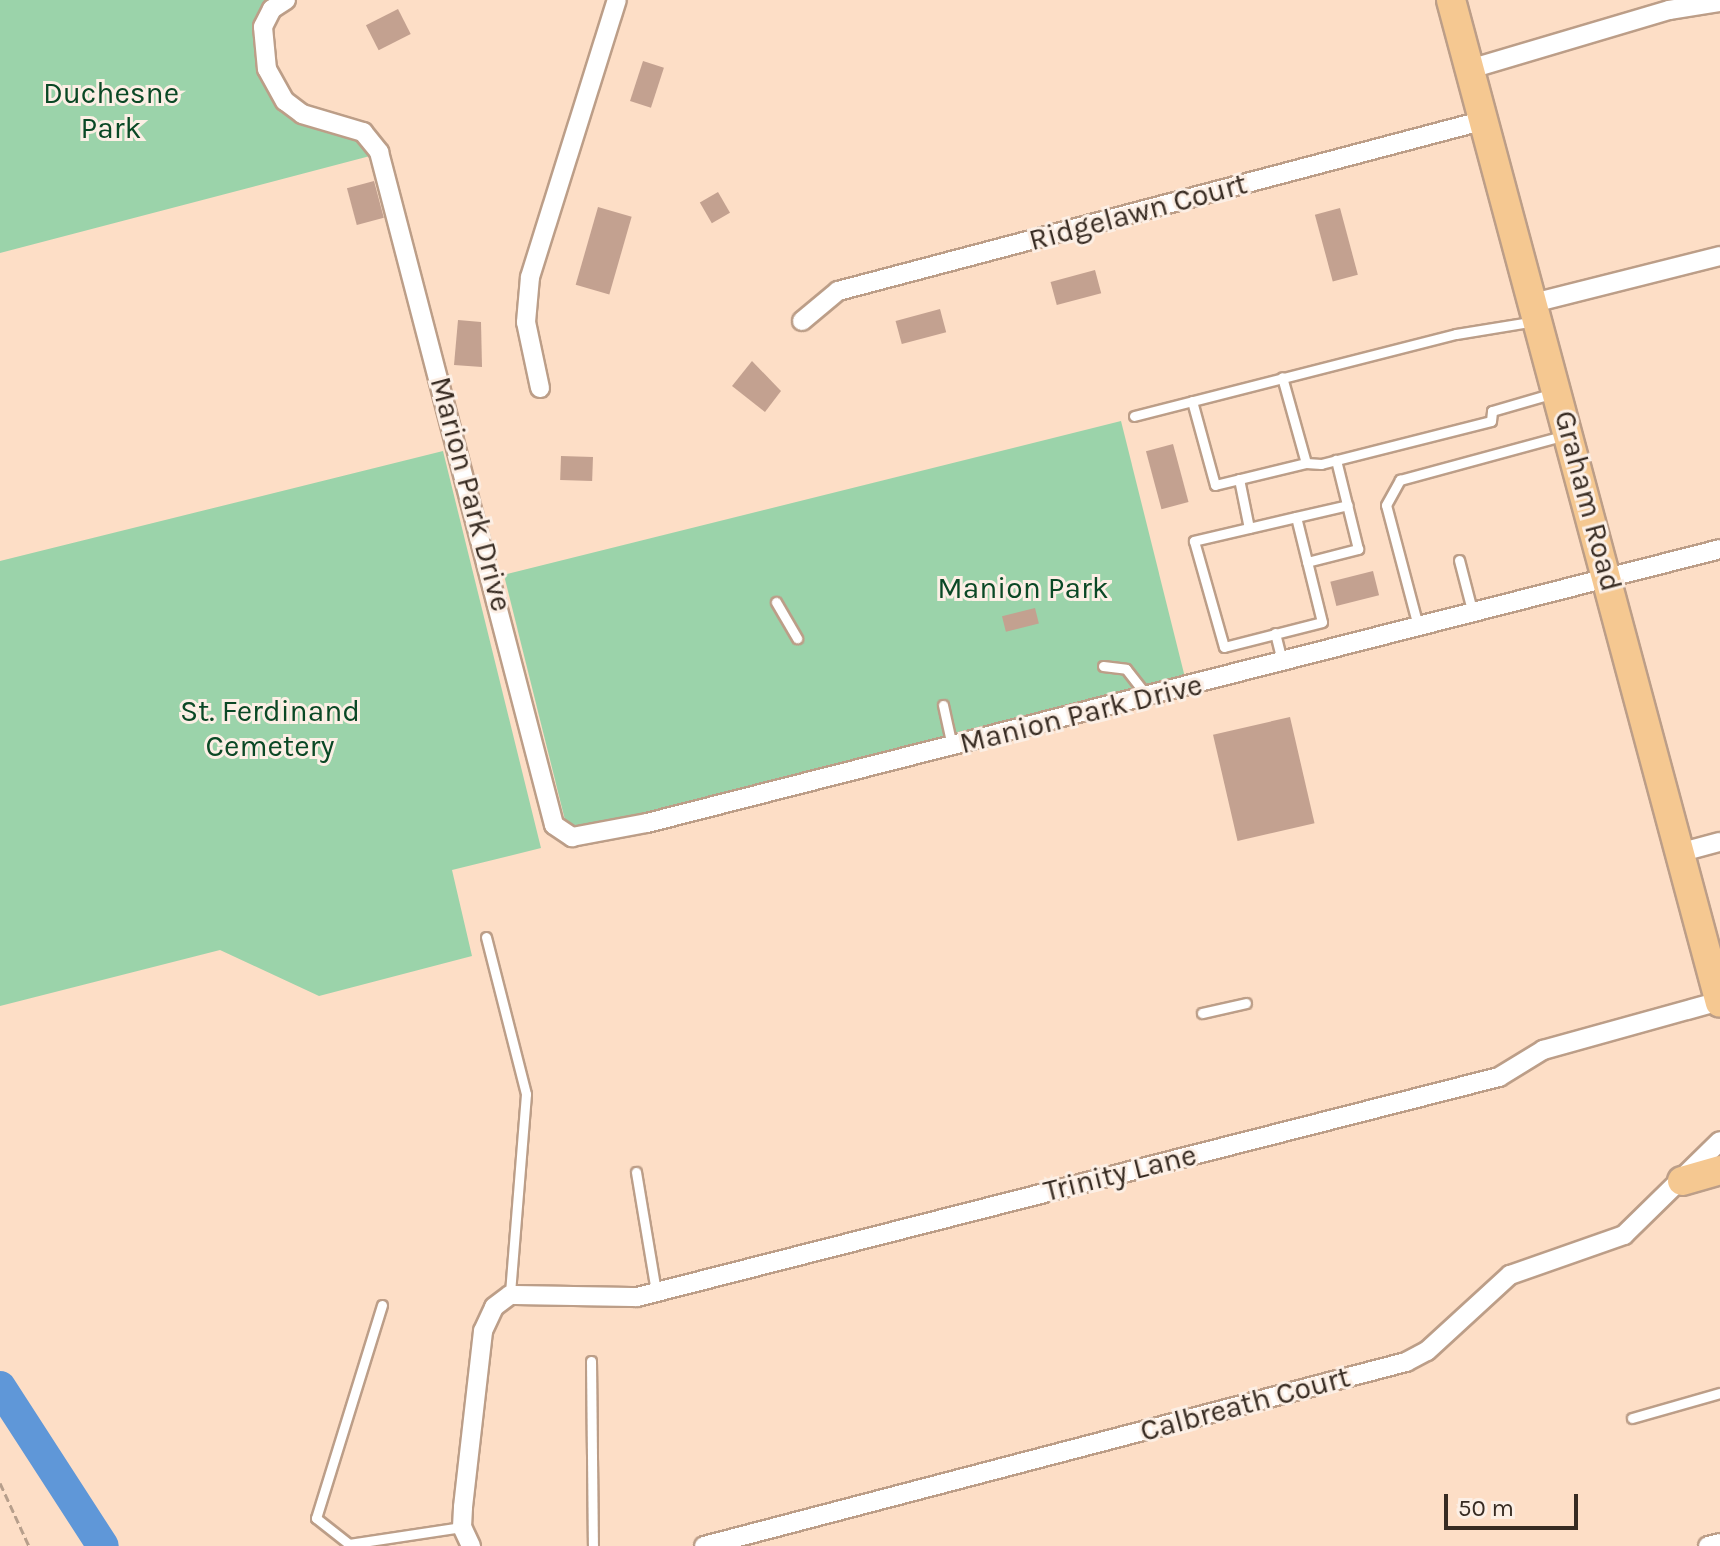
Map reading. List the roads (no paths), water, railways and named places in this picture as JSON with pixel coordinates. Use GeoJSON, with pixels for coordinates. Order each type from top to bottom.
{"type":"FeatureCollection","features":[{"type":"Feature","properties":{"kind":"main road","name":"Graham Road"},"geometry":{"type":"LineString","coordinates":[[1451,0],[1610,580],[1720,1002]]}},
{"type":"Feature","properties":{"kind":"main road"},"geometry":{"type":"LineString","coordinates":[[1682,1181],[1720,1170]]}},
{"type":"Feature","properties":{"kind":"street","name":"Marion Park Drive"},"geometry":{"type":"LineString","coordinates":[[286,0],[272,9],[263,27],[262,49],[272,83],[302,114],[363,132],[383,165],[554,825]]}},
{"type":"Feature","properties":{"kind":"street"},"geometry":{"type":"LineString","coordinates":[[540,388],[526,322],[530,277],[617,0]]}},
{"type":"Feature","properties":{"kind":"street"},"geometry":{"type":"LineString","coordinates":[[1470,69],[1669,10],[1720,2]]}},
{"type":"Feature","properties":{"kind":"street","name":"Ridgelawn Court"},"geometry":{"type":"LineString","coordinates":[[802,321],[838,291],[1485,120]]}},
{"type":"Feature","properties":{"kind":"street"},"geometry":{"type":"LineString","coordinates":[[1536,312],[1720,256]]}},
{"type":"Feature","properties":{"kind":"street","name":"Manion Park Drive"},"geometry":{"type":"LineString","coordinates":[[554,825],[572,837],[647,823],[1610,580],[1720,549]]}},
{"type":"Feature","properties":{"kind":"street"},"geometry":{"type":"LineString","coordinates":[[1682,852],[1720,842]]}},
{"type":"Feature","properties":{"kind":"street","name":"Trinity Lane"},"geometry":{"type":"LineString","coordinates":[[510,1295],[656,1292],[1499,1077],[1543,1050],[1720,1002]]}},
{"type":"Feature","properties":{"kind":"street","name":"Calbreath Court"},"geometry":{"type":"LineString","coordinates":[[704,1546],[1406,1362],[1427,1351],[1496,1284],[1624,1235],[1720,1141]]}},
{"type":"Feature","properties":{"kind":"street"},"geometry":{"type":"LineString","coordinates":[[471,1546],[462,1527],[483,1331],[494,1307],[510,1295]]}},
{"type":"Feature","properties":{"kind":"street"},"geometry":{"type":"LineString","coordinates":[[1708,1546],[1720,1543]]}},
{"type":"Feature","properties":{"kind":"lane"},"geometry":{"type":"LineString","coordinates":[[1134,416],[1536,312]]}},
{"type":"Feature","properties":{"kind":"lane"},"geometry":{"type":"LineString","coordinates":[[1282,377],[1306,463]]}},
{"type":"Feature","properties":{"kind":"lane"},"geometry":{"type":"LineString","coordinates":[[1192,401],[1215,485],[1306,463],[1336,460],[1491,421],[1492,411],[1558,392]]}},
{"type":"Feature","properties":{"kind":"lane"},"geometry":{"type":"LineString","coordinates":[[1419,628],[1386,505],[1400,480],[1569,435]]}},
{"type":"Feature","properties":{"kind":"lane"},"geometry":{"type":"LineString","coordinates":[[1307,562],[1358,549],[1336,460]]}},
{"type":"Feature","properties":{"kind":"lane"},"geometry":{"type":"LineString","coordinates":[[1239,479],[1249,528]]}},
{"type":"Feature","properties":{"kind":"lane"},"geometry":{"type":"LineString","coordinates":[[1296,517],[1322,622],[1224,647],[1194,541],[1296,517],[1348,505]]}},
{"type":"Feature","properties":{"kind":"lane"},"geometry":{"type":"LineString","coordinates":[[1459,560],[1473,614]]}},
{"type":"Feature","properties":{"kind":"lane"},"geometry":{"type":"LineString","coordinates":[[776,602],[797,638]]}},
{"type":"Feature","properties":{"kind":"lane"},"geometry":{"type":"LineString","coordinates":[[1275,633],[1282,663]]}},
{"type":"Feature","properties":{"kind":"lane"},"geometry":{"type":"LineString","coordinates":[[1103,666],[1126,669],[1148,697]]}},
{"type":"Feature","properties":{"kind":"lane"},"geometry":{"type":"LineString","coordinates":[[943,705],[952,746]]}},
{"type":"Feature","properties":{"kind":"lane"},"geometry":{"type":"LineString","coordinates":[[486,937],[526,1094],[510,1295]]}},
{"type":"Feature","properties":{"kind":"lane"},"geometry":{"type":"LineString","coordinates":[[1202,1013],[1246,1003]]}},
{"type":"Feature","properties":{"kind":"lane"},"geometry":{"type":"LineString","coordinates":[[636,1172],[656,1292]]}},
{"type":"Feature","properties":{"kind":"lane"},"geometry":{"type":"LineString","coordinates":[[382,1305],[316,1518],[349,1544],[462,1527]]}},
{"type":"Feature","properties":{"kind":"lane"},"geometry":{"type":"LineString","coordinates":[[591,1361],[593,1546]]}},
{"type":"Feature","properties":{"kind":"lane"},"geometry":{"type":"LineString","coordinates":[[1632,1418],[1720,1393]]}},
{"type":"Feature","properties":{"kind":"waterway"},"geometry":{"type":"LineString","coordinates":[[0,1387],[103,1546]]}},
{"type":"Feature","properties":{"kind":"park label","name":"Duchesne Park"},"geometry":{"type":"Point","coordinates":[111,110]}},
{"type":"Feature","properties":{"kind":"park label","name":"Manion Park"},"geometry":{"type":"Point","coordinates":[1023,588]}},
{"type":"Feature","properties":{"kind":"park label","name":"St. Ferdinand Cemetery"},"geometry":{"type":"Point","coordinates":[270,728]}}]}
